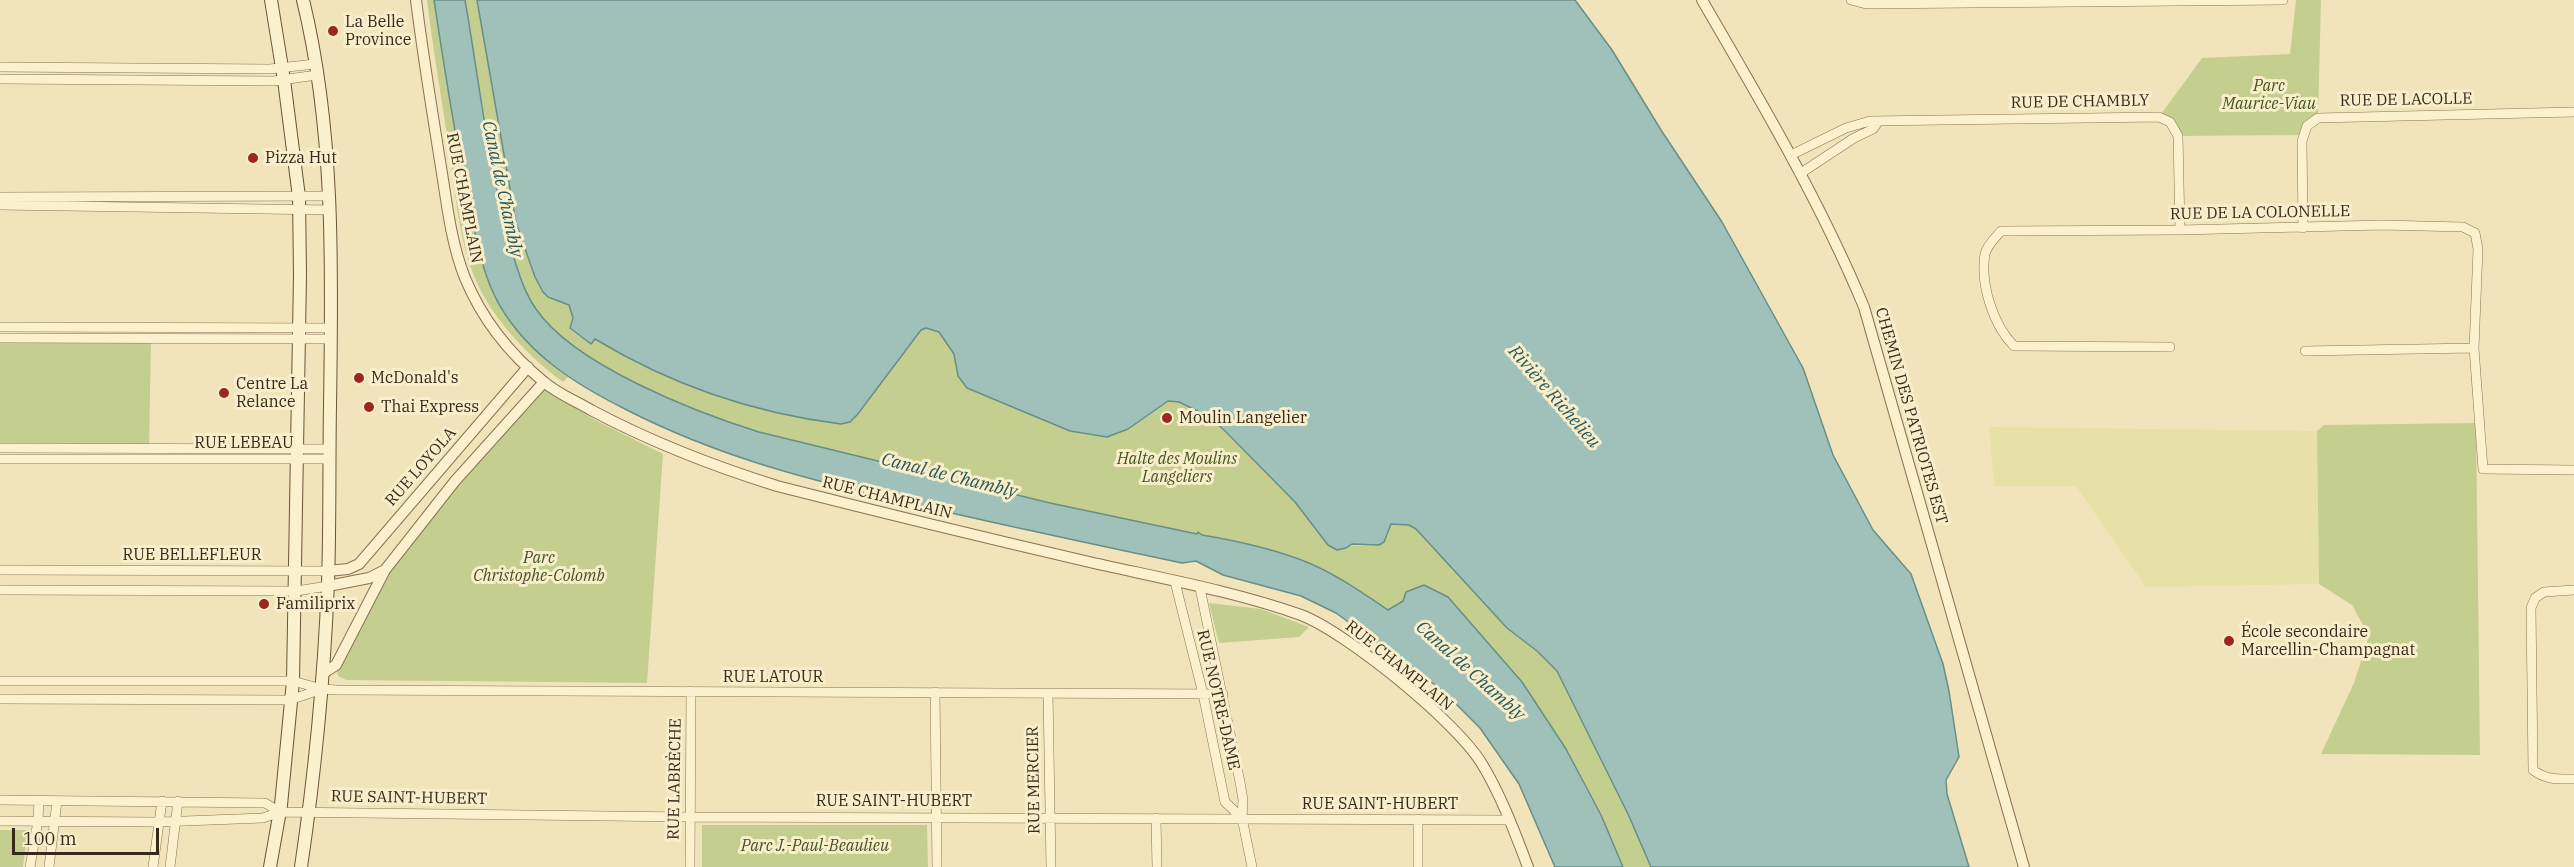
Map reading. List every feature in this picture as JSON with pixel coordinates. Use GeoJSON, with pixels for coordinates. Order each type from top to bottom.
{"type":"FeatureCollection","features":[{"type":"Feature","properties":{"kind":"main road"},"geometry":{"type":"LineString","coordinates":[[270,867],[280,812],[293,681],[300,333],[299,197],[271,0]]}},
{"type":"Feature","properties":{"kind":"main road"},"geometry":{"type":"LineString","coordinates":[[302,867],[322,690],[328,586],[331,333],[329,196],[316,69],[303,0]]}},
{"type":"Feature","properties":{"kind":"street","name":"RUE CHAMPLAIN"},"geometry":{"type":"LineString","coordinates":[[416,0],[450,220],[461,267],[484,315],[498,334],[544,382],[621,426],[726,470],[777,486],[1200,588],[1303,616],[1333,632],[1371,659],[1428,704],[1462,738],[1481,763],[1528,867]]}},
{"type":"Feature","properties":{"kind":"street","name":"CHEMIN DES PATRIOTES EST"},"geometry":{"type":"LineString","coordinates":[[1702,0],[1801,173],[1844,260],[1864,307],[2024,867]]}},
{"type":"Feature","properties":{"kind":"street"},"geometry":{"type":"LineString","coordinates":[[1851,0],[1878,4],[2283,0]]}},
{"type":"Feature","properties":{"kind":"street"},"geometry":{"type":"LineString","coordinates":[[0,67],[122,68],[283,74]]}},
{"type":"Feature","properties":{"kind":"street"},"geometry":{"type":"LineString","coordinates":[[122,68],[122,79]]}},
{"type":"Feature","properties":{"kind":"street"},"geometry":{"type":"LineString","coordinates":[[0,79],[122,79],[283,74],[316,69]]}},
{"type":"Feature","properties":{"kind":"street","name":"RUE DE LACOLLE"},"geometry":{"type":"LineString","coordinates":[[2303,228],[2302,141],[2307,126],[2318,118],[2574,112]]}},
{"type":"Feature","properties":{"kind":"street","name":"RUE DE CHAMBLY"},"geometry":{"type":"LineString","coordinates":[[1791,155],[1846,128],[1870,121],[2159,117],[2170,122],[2178,136],[2180,230]]}},
{"type":"Feature","properties":{"kind":"street"},"geometry":{"type":"LineString","coordinates":[[1801,173],[1854,138],[1873,129],[1878,122]]}},
{"type":"Feature","properties":{"kind":"street"},"geometry":{"type":"LineString","coordinates":[[184,203],[329,196]]}},
{"type":"Feature","properties":{"kind":"street"},"geometry":{"type":"LineString","coordinates":[[0,197],[22,201],[184,203],[300,211],[329,210]]}},
{"type":"Feature","properties":{"kind":"street"},"geometry":{"type":"LineString","coordinates":[[0,205],[22,201]]}},
{"type":"Feature","properties":{"kind":"street","name":"RUE DE LA COLONELLE"},"geometry":{"type":"LineString","coordinates":[[2170,347],[2014,346],[2004,336],[1985,287],[1985,252],[1991,241],[2001,231],[2180,230],[2383,225],[2463,227],[2475,233],[2478,249],[2474,348],[2483,469],[2574,470]]}},
{"type":"Feature","properties":{"kind":"street"},"geometry":{"type":"LineString","coordinates":[[0,327],[150,327],[300,333]]}},
{"type":"Feature","properties":{"kind":"street"},"geometry":{"type":"LineString","coordinates":[[150,327],[150,338]]}},
{"type":"Feature","properties":{"kind":"street"},"geometry":{"type":"LineString","coordinates":[[0,338],[150,338],[331,333]]}},
{"type":"Feature","properties":{"kind":"street"},"geometry":{"type":"LineString","coordinates":[[2305,351],[2474,348]]}},
{"type":"Feature","properties":{"kind":"street","name":"RUE LOYOLA"},"geometry":{"type":"LineString","coordinates":[[328,571],[348,569],[359,564],[528,367]]}},
{"type":"Feature","properties":{"kind":"street"},"geometry":{"type":"LineString","coordinates":[[322,674],[336,665],[385,570],[455,481],[544,382]]}},
{"type":"Feature","properties":{"kind":"street","name":"RUE LEBEAU"},"geometry":{"type":"LineString","coordinates":[[0,448],[159,453],[330,454]]}},
{"type":"Feature","properties":{"kind":"street","name":"RUE LEBEAU"},"geometry":{"type":"LineString","coordinates":[[0,459],[159,453]]}},
{"type":"Feature","properties":{"kind":"street"},"geometry":{"type":"LineString","coordinates":[[440,467],[455,481]]}},
{"type":"Feature","properties":{"kind":"street","name":"RUE BELLEFLEUR"},"geometry":{"type":"LineString","coordinates":[[0,570],[328,571]]}},
{"type":"Feature","properties":{"kind":"street"},"geometry":{"type":"LineString","coordinates":[[56,570],[56,590]]}},
{"type":"Feature","properties":{"kind":"street"},"geometry":{"type":"LineString","coordinates":[[0,590],[296,591],[369,578],[385,570]]}},
{"type":"Feature","properties":{"kind":"street","name":"RUE NOTRE-DAME"},"geometry":{"type":"LineString","coordinates":[[1175,582],[1203,694],[1225,802],[1242,818]]}},
{"type":"Feature","properties":{"kind":"street","name":"RUE NOTRE-DAME"},"geometry":{"type":"LineString","coordinates":[[1200,588],[1244,800],[1242,818],[1252,867]]}},
{"type":"Feature","properties":{"kind":"street"},"geometry":{"type":"LineString","coordinates":[[2574,590],[2544,592],[2535,598],[2531,608],[2533,770],[2541,777],[2574,779]]}},
{"type":"Feature","properties":{"kind":"street","name":"RUE LATOUR"},"geometry":{"type":"LineString","coordinates":[[0,681],[293,681],[322,690],[1223,694]]}},
{"type":"Feature","properties":{"kind":"street"},"geometry":{"type":"LineString","coordinates":[[33,681],[34,699]]}},
{"type":"Feature","properties":{"kind":"street"},"geometry":{"type":"LineString","coordinates":[[99,681],[100,699]]}},
{"type":"Feature","properties":{"kind":"street"},"geometry":{"type":"LineString","coordinates":[[189,681],[190,699]]}},
{"type":"Feature","properties":{"kind":"street"},"geometry":{"type":"LineString","coordinates":[[243,681],[243,699]]}},
{"type":"Feature","properties":{"kind":"street","name":"RUE LATOUR"},"geometry":{"type":"LineString","coordinates":[[0,699],[290,700],[322,690]]}},
{"type":"Feature","properties":{"kind":"street","name":"RUE LABRÈCHE"},"geometry":{"type":"LineString","coordinates":[[690,867],[692,691]]}},
{"type":"Feature","properties":{"kind":"street"},"geometry":{"type":"LineString","coordinates":[[935,692],[937,867]]}},
{"type":"Feature","properties":{"kind":"street","name":"RUE MERCIER"},"geometry":{"type":"LineString","coordinates":[[1048,693],[1051,867]]}},
{"type":"Feature","properties":{"kind":"street","name":"RUE SAINT-HUBERT"},"geometry":{"type":"LineString","coordinates":[[0,800],[265,803],[280,812]]}},
{"type":"Feature","properties":{"kind":"street"},"geometry":{"type":"LineString","coordinates":[[30,867],[38,821],[39,800]]}},
{"type":"Feature","properties":{"kind":"street"},"geometry":{"type":"LineString","coordinates":[[49,867],[57,801]]}},
{"type":"Feature","properties":{"kind":"street"},"geometry":{"type":"LineString","coordinates":[[153,867],[162,801]]}},
{"type":"Feature","properties":{"kind":"street"},"geometry":{"type":"LineString","coordinates":[[170,867],[178,801]]}},
{"type":"Feature","properties":{"kind":"street","name":"RUE SAINT-HUBERT"},"geometry":{"type":"LineString","coordinates":[[0,821],[159,822],[263,818],[280,812],[1508,820]]}},
{"type":"Feature","properties":{"kind":"street"},"geometry":{"type":"LineString","coordinates":[[1156,818],[1157,867]]}},
{"type":"Feature","properties":{"kind":"street"},"geometry":{"type":"LineString","coordinates":[[1418,819],[1418,867]]}},
{"type":"Feature","properties":{"kind":"shaded area"},"geometry":{"type":"Polygon","coordinates":[[[1989,427],[2317,431],[2319,584],[2146,587],[2076,486],[1994,486],[1989,427]]]}},
{"type":"Feature","properties":{"kind":"green space"},"geometry":{"type":"Polygon","coordinates":[[[427,0],[434,0],[463,174],[483,266],[499,304],[513,326],[539,353],[568,377],[563,382],[525,350],[503,325],[485,298],[471,267],[458,217],[427,0]]]}},
{"type":"Feature","properties":{"kind":"green space","name":"Halte des Moulins Langeliers"},"geometry":{"type":"Polygon","coordinates":[[[465,0],[477,0],[516,223],[535,277],[556,300],[569,305],[573,318],[570,328],[591,344],[595,339],[683,383],[745,404],[808,419],[841,424],[850,422],[857,415],[921,330],[926,328],[939,332],[954,354],[958,376],[967,388],[1070,431],[1152,411],[1168,401],[1179,402],[1210,417],[1295,502],[1328,545],[1364,546],[1378,543],[1384,541],[1391,524],[1409,525],[1416,529],[1507,628],[1537,651],[1557,671],[1628,814],[1651,867],[1623,867],[1601,815],[1566,749],[1403,601],[1388,610],[1346,582],[1308,563],[1259,547],[1050,503],[759,432],[703,412],[638,384],[578,349],[554,330],[536,309],[517,267],[495,182],[465,0]]]}},
{"type":"Feature","properties":{"kind":"green space","name":"Parc Maurice-Viau"},"geometry":{"type":"Polygon","coordinates":[[[2296,0],[2321,0],[2318,118],[2304,135],[2178,136],[2159,117],[2202,58],[2290,54],[2296,0]]]}},
{"type":"Feature","properties":{"kind":"green space"},"geometry":{"type":"Polygon","coordinates":[[[0,339],[151,339],[149,449],[0,447],[0,339]]]}},
{"type":"Feature","properties":{"kind":"green space","name":"Parc Christophe-Colomb"},"geometry":{"type":"Polygon","coordinates":[[[543,388],[595,420],[663,454],[647,683],[346,680],[338,676],[336,665],[386,576],[417,533],[543,388]]]}},
{"type":"Feature","properties":{"kind":"green space"},"geometry":{"type":"Polygon","coordinates":[[[2476,423],[2480,755],[2321,754],[2354,683],[2369,636],[2352,605],[2319,584],[2317,431],[2324,425],[2476,423]]]}},
{"type":"Feature","properties":{"kind":"green space"},"geometry":{"type":"Polygon","coordinates":[[[1209,603],[1261,609],[1309,627],[1299,637],[1219,643],[1209,603]]]}},
{"type":"Feature","properties":{"kind":"green space","name":"Parc J.-Paul-Beaulieu"},"geometry":{"type":"Polygon","coordinates":[[[702,825],[927,825],[928,867],[702,867],[702,825]]]}},
{"type":"Feature","properties":{"kind":"green space"},"geometry":{"type":"Polygon","coordinates":[[[0,830],[28,830],[23,867],[0,867],[0,830]]]}},
{"type":"Feature","properties":{"kind":"water","name":"Canal de Chambly"},"geometry":{"type":"Polygon","coordinates":[[[434,0],[465,0],[495,182],[517,267],[536,309],[554,330],[578,349],[606,367],[670,399],[759,432],[1050,503],[1197,534],[1198,532],[1202,535],[1270,550],[1319,568],[1388,610],[1403,601],[1406,592],[1424,585],[1448,597],[1522,682],[1566,749],[1601,815],[1623,867],[1555,867],[1519,784],[1480,728],[1442,690],[1336,613],[1301,596],[1223,575],[1196,561],[1182,563],[1013,527],[874,495],[765,466],[660,426],[571,378],[539,354],[525,339],[500,306],[488,281],[458,149],[434,0]]]}},
{"type":"Feature","properties":{"kind":"water","name":"Rivière Richelieu"},"geometry":{"type":"Polygon","coordinates":[[[477,0],[1575,0],[1612,50],[1661,130],[1722,222],[1803,368],[1833,455],[1873,530],[1911,574],[1943,664],[1949,691],[1959,757],[1946,780],[1947,794],[1969,867],[1651,867],[1628,814],[1557,671],[1537,651],[1507,628],[1416,529],[1409,525],[1391,524],[1384,542],[1379,545],[1352,544],[1337,550],[1328,545],[1295,502],[1225,431],[1210,417],[1179,402],[1168,401],[1128,429],[1107,437],[1070,431],[967,388],[958,376],[954,354],[939,332],[926,328],[921,330],[857,415],[850,422],[841,424],[776,413],[714,395],[653,370],[595,339],[591,344],[570,328],[573,318],[569,305],[548,297],[543,292],[535,277],[516,223],[477,0]]]}},
{"type":"Feature","properties":{"kind":"place","name":"La Belle Province"},"geometry":{"type":"Point","coordinates":[333,31]}},
{"type":"Feature","properties":{"kind":"place","name":"Pizza Hut"},"geometry":{"type":"Point","coordinates":[253,158]}},
{"type":"Feature","properties":{"kind":"place","name":"McDonald's"},"geometry":{"type":"Point","coordinates":[359,378]}},
{"type":"Feature","properties":{"kind":"place","name":"Centre La Relance"},"geometry":{"type":"Point","coordinates":[224,393]}},
{"type":"Feature","properties":{"kind":"place","name":"Thai Express"},"geometry":{"type":"Point","coordinates":[369,407]}},
{"type":"Feature","properties":{"kind":"place","name":"Moulin Langelier"},"geometry":{"type":"Point","coordinates":[1167,418]}},
{"type":"Feature","properties":{"kind":"place","name":"Familiprix"},"geometry":{"type":"Point","coordinates":[264,604]}},
{"type":"Feature","properties":{"kind":"place","name":"École secondaire Marcellin-Champagnat"},"geometry":{"type":"Point","coordinates":[2229,641]}}]}
